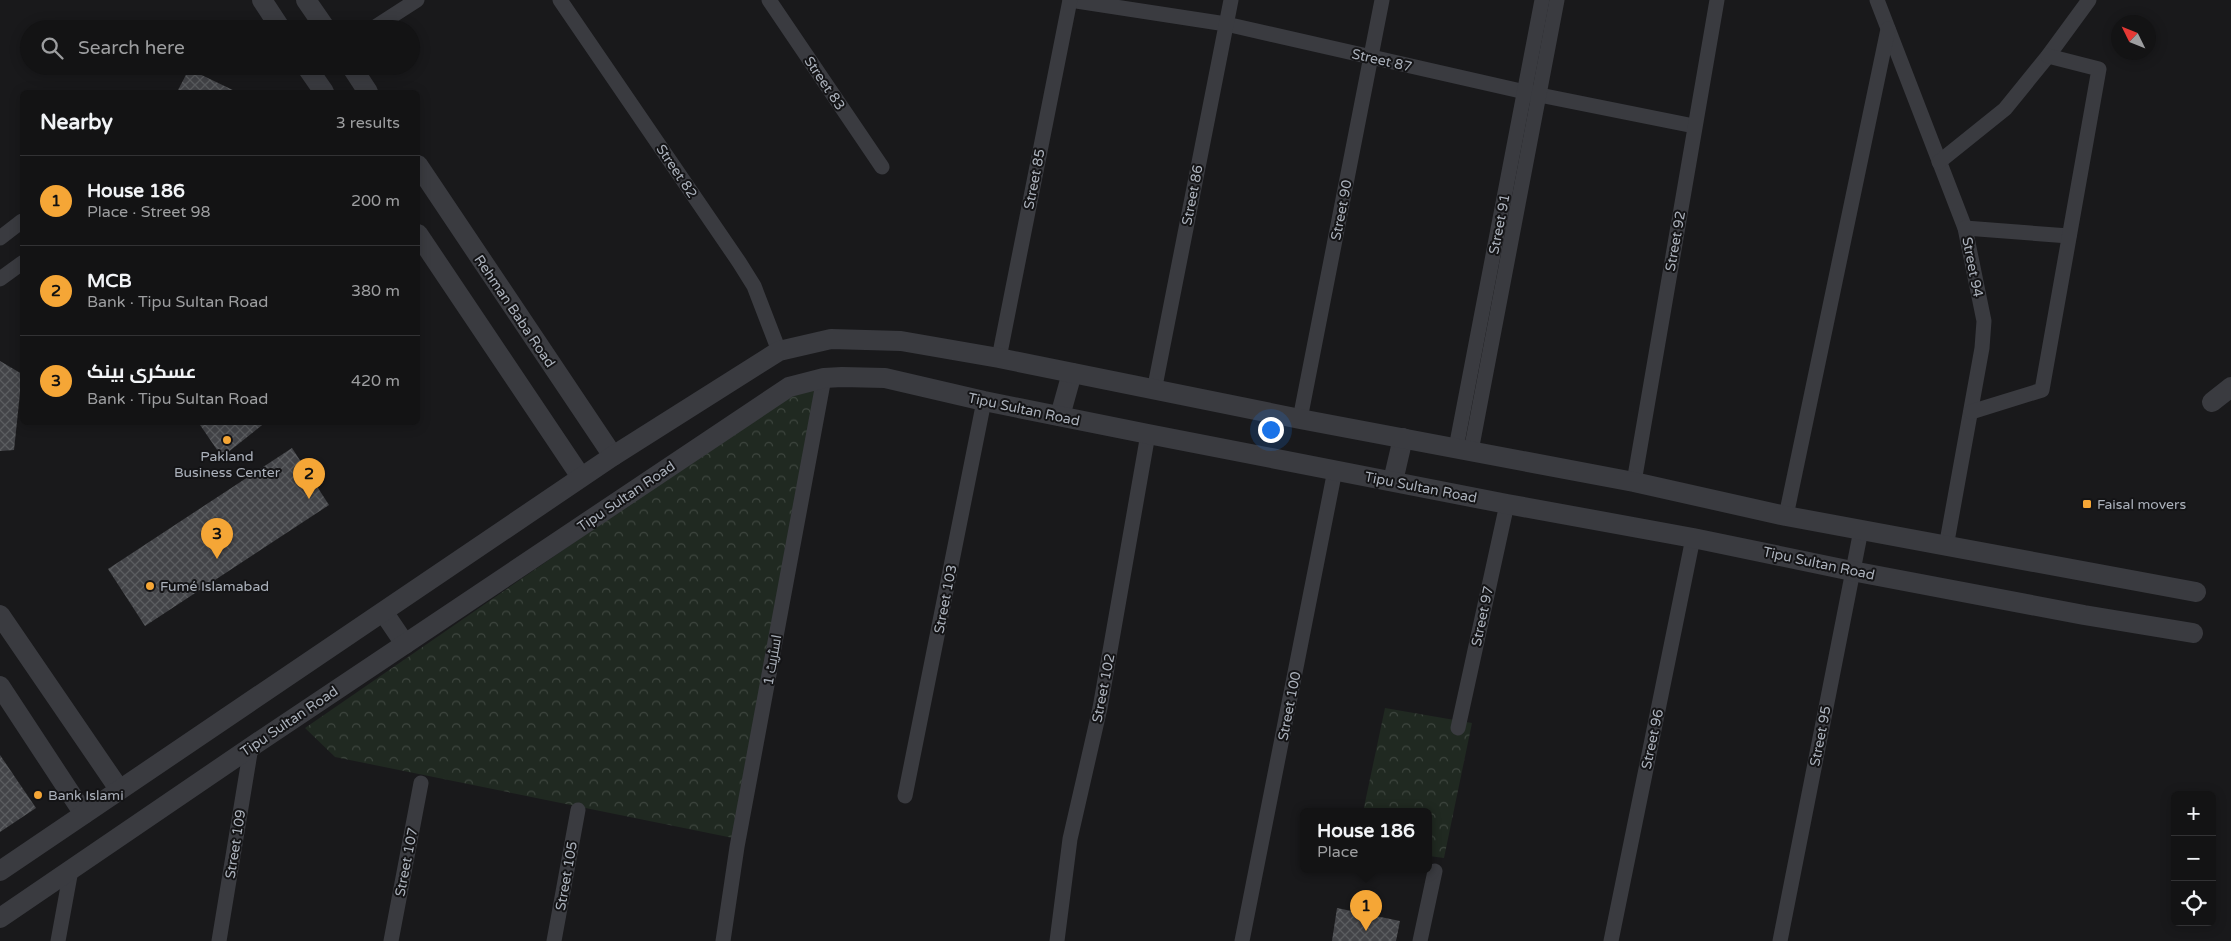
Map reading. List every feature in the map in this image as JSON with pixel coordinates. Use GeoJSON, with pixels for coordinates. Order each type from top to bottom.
{"type":"FeatureCollection","features":[{"type":"Feature","properties":{"kind":"street"},"geometry":{"type":"LineString","coordinates":[[262,0],[275,20]]}},
{"type":"Feature","properties":{"kind":"street"},"geometry":{"type":"LineString","coordinates":[[306,0],[320,20]]}},
{"type":"Feature","properties":{"kind":"street"},"geometry":{"type":"LineString","coordinates":[[386,20],[416,0]]}},
{"type":"Feature","properties":{"kind":"street","name":"Street 82"},"geometry":{"type":"LineString","coordinates":[[560,0],[754,286],[779,351]]}},
{"type":"Feature","properties":{"kind":"street","name":"Street 83"},"geometry":{"type":"LineString","coordinates":[[768,0],[882,167]]}},
{"type":"Feature","properties":{"kind":"street","name":"Street 87"},"geometry":{"type":"LineString","coordinates":[[1070,0],[1226,24],[1532,94],[1694,126]]}},
{"type":"Feature","properties":{"kind":"street","name":"Street 85"},"geometry":{"type":"LineString","coordinates":[[999,358],[1070,0]]}},
{"type":"Feature","properties":{"kind":"street","name":"Street 86"},"geometry":{"type":"LineString","coordinates":[[1154,390],[1231,0]]}},
{"type":"Feature","properties":{"kind":"street","name":"Street 90"},"geometry":{"type":"LineString","coordinates":[[1300,419],[1382,0]]}},
{"type":"Feature","properties":{"kind":"street","name":"Street 91"},"geometry":{"type":"LineString","coordinates":[[1463,450],[1532,94],[1542,0]]}},
{"type":"Feature","properties":{"kind":"street"},"geometry":{"type":"LineString","coordinates":[[1532,94],[1557,0]]}},
{"type":"Feature","properties":{"kind":"street","name":"Street 92"},"geometry":{"type":"LineString","coordinates":[[1634,482],[1717,0]]}},
{"type":"Feature","properties":{"kind":"street","name":"Street 94"},"geometry":{"type":"LineString","coordinates":[[1877,0],[1965,228],[1984,321],[1982,348],[1946,547]]}},
{"type":"Feature","properties":{"kind":"street"},"geometry":{"type":"LineString","coordinates":[[1939,162],[2005,109],[2048,56],[2089,0]]}},
{"type":"Feature","properties":{"kind":"street"},"geometry":{"type":"LineString","coordinates":[[1786,516],[1888,29]]}},
{"type":"Feature","properties":{"kind":"street"},"geometry":{"type":"LineString","coordinates":[[1971,412],[2042,390],[2099,69],[2048,56]]}},
{"type":"Feature","properties":{"kind":"street"},"geometry":{"type":"LineString","coordinates":[[314,75],[323,90]]}},
{"type":"Feature","properties":{"kind":"street"},"geometry":{"type":"LineString","coordinates":[[357,75],[367,90]]}},
{"type":"Feature","properties":{"kind":"street","name":"Rehman Baba Road"},"geometry":{"type":"LineString","coordinates":[[420,169],[613,456]]}},
{"type":"Feature","properties":{"kind":"street"},"geometry":{"type":"LineString","coordinates":[[0,238],[20,223]]}},
{"type":"Feature","properties":{"kind":"street"},"geometry":{"type":"LineString","coordinates":[[1965,228],[2069,236]]}},
{"type":"Feature","properties":{"kind":"street"},"geometry":{"type":"LineString","coordinates":[[420,237],[581,477]]}},
{"type":"Feature","properties":{"kind":"street"},"geometry":{"type":"LineString","coordinates":[[0,279],[20,264]]}},
{"type":"Feature","properties":{"kind":"street"},"geometry":{"type":"LineString","coordinates":[[0,871],[119,789],[384,613],[613,456],[779,351],[831,339],[900,341],[999,358],[1300,419],[1634,482],[1786,516],[2196,592]]}},
{"type":"Feature","properties":{"kind":"street"},"geometry":{"type":"LineString","coordinates":[[1060,416],[1072,373]]}},
{"type":"Feature","properties":{"kind":"street","name":"Tipu Sultan Road"},"geometry":{"type":"LineString","coordinates":[[0,918],[251,747],[789,387],[824,378],[885,378],[984,401],[1506,504],[1693,538],[1852,571],[2074,613],[2192,633]]}},
{"type":"Feature","properties":{"kind":"street","name":"اسٹریٹ 1"},"geometry":{"type":"LineString","coordinates":[[723,941],[737,847],[824,378]]}},
{"type":"Feature","properties":{"kind":"street"},"geometry":{"type":"LineString","coordinates":[[2212,402],[2231,387]]}},
{"type":"Feature","properties":{"kind":"street","name":"Street 103"},"geometry":{"type":"LineString","coordinates":[[905,796],[984,401]]}},
{"type":"Feature","properties":{"kind":"street","name":"Street 102"},"geometry":{"type":"LineString","coordinates":[[1057,941],[1070,839],[1100,708],[1148,434]]}},
{"type":"Feature","properties":{"kind":"street"},"geometry":{"type":"LineString","coordinates":[[1393,481],[1403,438]]}},
{"type":"Feature","properties":{"kind":"street","name":"Street 100"},"geometry":{"type":"LineString","coordinates":[[1242,941],[1336,470]]}},
{"type":"Feature","properties":{"kind":"street","name":"Street 97"},"geometry":{"type":"LineString","coordinates":[[1458,728],[1506,504]]}},
{"type":"Feature","properties":{"kind":"street","name":"Street 95"},"geometry":{"type":"LineString","coordinates":[[1780,941],[1861,530]]}},
{"type":"Feature","properties":{"kind":"street","name":"Street 96"},"geometry":{"type":"LineString","coordinates":[[1611,941],[1693,538]]}},
{"type":"Feature","properties":{"kind":"street"},"geometry":{"type":"LineString","coordinates":[[384,613],[405,644]]}},
{"type":"Feature","properties":{"kind":"street"},"geometry":{"type":"LineString","coordinates":[[0,615],[119,789]]}},
{"type":"Feature","properties":{"kind":"street"},"geometry":{"type":"LineString","coordinates":[[0,686],[84,814]]}},
{"type":"Feature","properties":{"kind":"street","name":"Street 109"},"geometry":{"type":"LineString","coordinates":[[219,941],[251,747]]}},
{"type":"Feature","properties":{"kind":"street","name":"Street 107"},"geometry":{"type":"LineString","coordinates":[[392,941],[421,783]]}},
{"type":"Feature","properties":{"kind":"street","name":"Street 105"},"geometry":{"type":"LineString","coordinates":[[554,941],[578,810]]}},
{"type":"Feature","properties":{"kind":"street"},"geometry":{"type":"LineString","coordinates":[[58,941],[71,870]]}},
{"type":"Feature","properties":{"kind":"street"},"geometry":{"type":"LineString","coordinates":[[1420,941],[1434,871]]}},
{"type":"Feature","properties":{"kind":"green space"},"geometry":{"type":"Polygon","coordinates":[[[816,386],[733,838],[335,757],[305,728],[788,395],[816,386]]]}},
{"type":"Feature","properties":{"kind":"green space"},"geometry":{"type":"Polygon","coordinates":[[[1385,708],[1472,723],[1444,858],[1432,856],[1432,808],[1364,808],[1385,708]]]}},
{"type":"Feature","properties":{"kind":"building"},"geometry":{"type":"Polygon","coordinates":[[[186,75],[202,75],[233,90],[178,90],[186,75]]]}},
{"type":"Feature","properties":{"kind":"building"},"geometry":{"type":"Polygon","coordinates":[[[0,361],[20,373],[20,393],[14,450],[0,451],[0,361]]]}},
{"type":"Feature","properties":{"kind":"building","name":"Pakland Business Center"},"geometry":{"type":"Polygon","coordinates":[[[200,425],[262,425],[222,457],[200,425]]]}},
{"type":"Feature","properties":{"kind":"building"},"geometry":{"type":"Polygon","coordinates":[[[292,448],[329,505],[145,626],[108,569],[292,448]]]}},
{"type":"Feature","properties":{"kind":"building"},"geometry":{"type":"Polygon","coordinates":[[[0,755],[36,808],[0,832],[0,755]]]}},
{"type":"Feature","properties":{"kind":"building"},"geometry":{"type":"Polygon","coordinates":[[[1337,908],[1400,921],[1396,941],[1332,941],[1337,908]]]}},
{"type":"Feature","properties":{"kind":"place","name":"Pakland Business Center"},"geometry":{"type":"Point","coordinates":[227,440]}},
{"type":"Feature","properties":{"kind":"place","name":"MCB"},"geometry":{"type":"Point","coordinates":[309,499]}},
{"type":"Feature","properties":{"kind":"place","name":"Faisal movers"},"geometry":{"type":"Point","coordinates":[2087,504]}},
{"type":"Feature","properties":{"kind":"place","name":"عسکری بینک"},"geometry":{"type":"Point","coordinates":[217,559]}},
{"type":"Feature","properties":{"kind":"place","name":"Fumé Islamabad"},"geometry":{"type":"Point","coordinates":[150,586]}},
{"type":"Feature","properties":{"kind":"place","name":"Bank Islami"},"geometry":{"type":"Point","coordinates":[38,795]}},
{"type":"Feature","properties":{"kind":"place","name":"House 186"},"geometry":{"type":"Point","coordinates":[1366,931]}}]}
